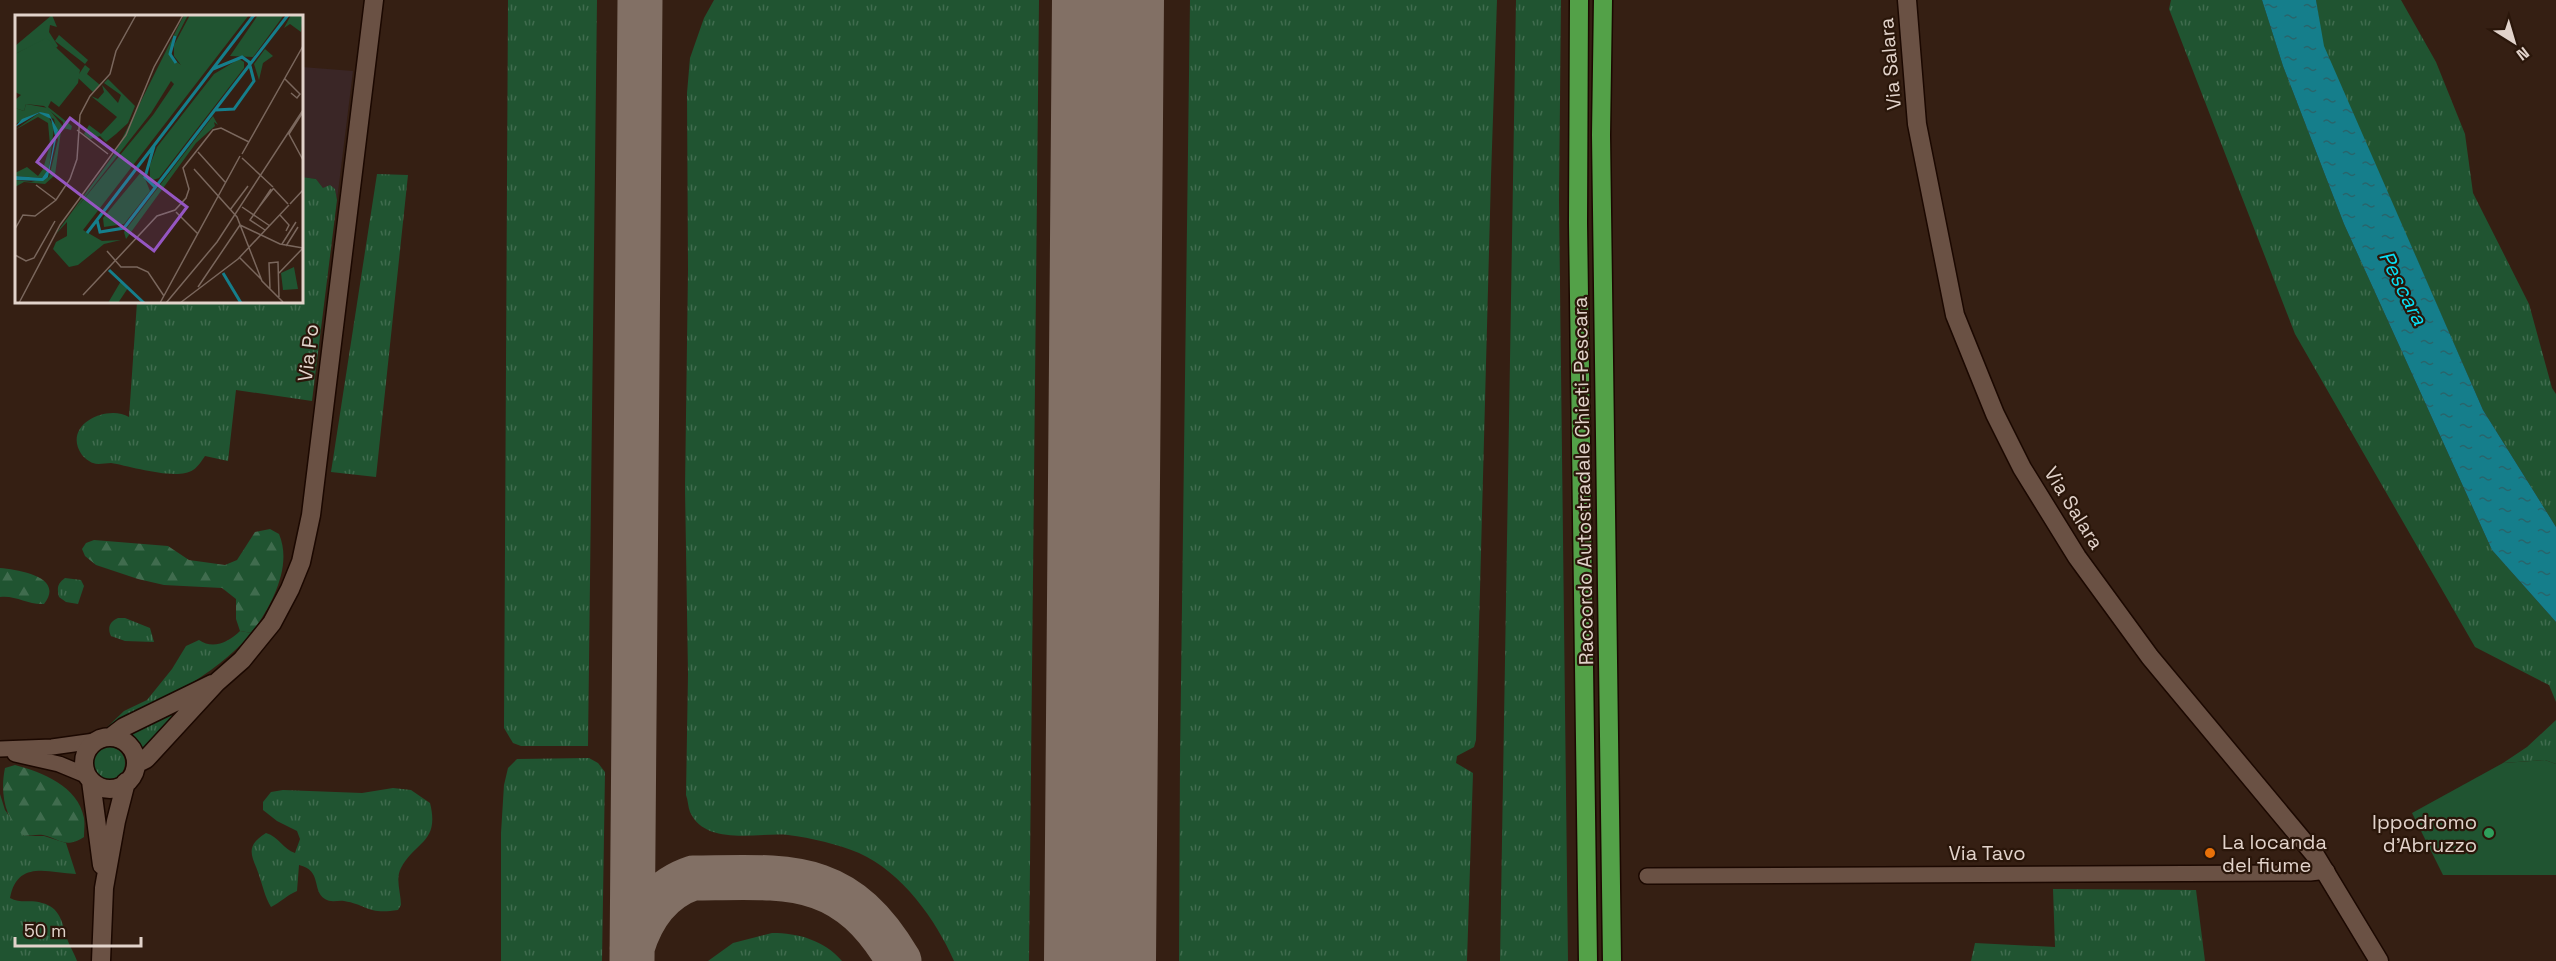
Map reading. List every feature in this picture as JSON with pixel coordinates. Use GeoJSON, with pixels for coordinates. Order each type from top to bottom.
{"type":"FeatureCollection","features":[{"type":"Feature","properties":{"kind":"highway","name":"Raccordo Autostradale Chieti-Pescara"},"geometry":{"type":"LineString","coordinates":[[1579,0],[1578,222],[1588,961]]}},
{"type":"Feature","properties":{"kind":"highway","name":"Raccordo Autostradale Chieti-Pescara"},"geometry":{"type":"LineString","coordinates":[[1603,0],[1603,324],[1611,961]]}},
{"type":"Feature","properties":{"kind":"street","name":"Via Po"},"geometry":{"type":"LineString","coordinates":[[136,764],[146,759],[216,682],[242,660],[272,623],[290,589],[307,539],[374,0]]}},
{"type":"Feature","properties":{"kind":"street","name":"Via Salara"},"geometry":{"type":"LineString","coordinates":[[1907,0],[1917,124],[1955,315],[1991,405],[2022,468],[2077,557],[2150,657],[2296,830],[2327,871],[2379,961]]}},
{"type":"Feature","properties":{"kind":"street","name":"Via Po"},"geometry":{"type":"LineString","coordinates":[[103,739],[216,682]]}},
{"type":"Feature","properties":{"kind":"street"},"geometry":{"type":"LineString","coordinates":[[0,750],[52,747],[119,738],[132,748],[136,764],[126,783],[116,820],[104,888],[101,961]]}},
{"type":"Feature","properties":{"kind":"street"},"geometry":{"type":"LineString","coordinates":[[103,739],[86,753],[84,761],[89,778],[104,888]]}},
{"type":"Feature","properties":{"kind":"street"},"geometry":{"type":"LineString","coordinates":[[0,750],[59,764],[105,788],[126,783]]}},
{"type":"Feature","properties":{"kind":"street","name":"Via Tavo"},"geometry":{"type":"LineString","coordinates":[[1647,876],[2327,871]]}},
{"type":"Feature","properties":{"kind":"shaded area"},"geometry":{"type":"Polygon","coordinates":[[[303,67],[353,71],[337,200],[335,189],[323,188],[316,179],[303,177],[303,67]]]}},
{"type":"Feature","properties":{"kind":"green space"},"geometry":{"type":"Polygon","coordinates":[[[508,0],[597,0],[588,746],[521,746],[513,743],[504,728],[508,0]]]}},
{"type":"Feature","properties":{"kind":"green space"},"geometry":{"type":"Polygon","coordinates":[[[714,0],[1039,0],[1029,961],[954,961],[938,930],[916,899],[875,861],[833,844],[806,838],[788,835],[720,834],[698,823],[689,810],[686,795],[688,674],[685,488],[688,270],[687,93],[690,58],[704,18],[714,0]]]}},
{"type":"Feature","properties":{"kind":"green space"},"geometry":{"type":"Polygon","coordinates":[[[1190,0],[1497,0],[1476,740],[1474,747],[1457,756],[1456,763],[1473,773],[1467,961],[1179,961],[1190,0]]]}},
{"type":"Feature","properties":{"kind":"green space"},"geometry":{"type":"Polygon","coordinates":[[[1516,0],[1561,0],[1559,200],[1568,961],[1500,961],[1516,0]]]}},
{"type":"Feature","properties":{"kind":"green space"},"geometry":{"type":"Polygon","coordinates":[[[2171,0],[2262,0],[2283,66],[2344,224],[2492,550],[2556,622],[2556,702],[2549,685],[2475,647],[2295,334],[2169,9],[2171,0]]]}},
{"type":"Feature","properties":{"kind":"green space"},"geometry":{"type":"Polygon","coordinates":[[[2316,0],[2401,0],[2436,62],[2465,134],[2473,193],[2529,304],[2552,388],[2556,394],[2556,527],[2483,410],[2323,46],[2316,0]]]}},
{"type":"Feature","properties":{"kind":"green space"},"geometry":{"type":"Polygon","coordinates":[[[377,174],[408,175],[376,477],[331,472],[377,174]]]}},
{"type":"Feature","properties":{"kind":"green space"},"geometry":{"type":"Polygon","coordinates":[[[303,177],[316,179],[323,188],[330,185],[335,189],[337,200],[312,401],[236,390],[228,461],[205,456],[195,469],[176,474],[111,463],[95,464],[82,455],[77,444],[77,435],[89,420],[109,413],[129,417],[137,303],[303,303],[303,177]]]}},
{"type":"Feature","properties":{"kind":"green space"},"geometry":{"type":"Polygon","coordinates":[[[270,529],[279,534],[283,547],[282,573],[273,599],[252,633],[240,631],[236,619],[236,599],[222,588],[164,585],[138,579],[96,565],[85,556],[82,549],[86,543],[94,540],[168,546],[189,560],[225,565],[237,560],[255,532],[270,529]]]}},
{"type":"Feature","properties":{"kind":"green space"},"geometry":{"type":"Polygon","coordinates":[[[0,568],[28,573],[45,581],[49,587],[49,595],[44,604],[0,597],[0,568]]]}},
{"type":"Feature","properties":{"kind":"green space"},"geometry":{"type":"Polygon","coordinates":[[[65,578],[81,580],[84,586],[78,604],[66,602],[59,597],[58,586],[65,578]]]}},
{"type":"Feature","properties":{"kind":"green space"},"geometry":{"type":"Polygon","coordinates":[[[118,618],[125,618],[150,628],[154,642],[125,641],[111,636],[110,625],[118,618]]]}},
{"type":"Feature","properties":{"kind":"green space"},"geometry":{"type":"Polygon","coordinates":[[[240,631],[252,633],[202,677],[164,700],[104,730],[124,711],[147,700],[172,669],[186,646],[199,640],[210,644],[221,643],[240,631]]]}},
{"type":"Feature","properties":{"kind":"green space"},"geometry":{"type":"Polygon","coordinates":[[[182,707],[144,753],[130,733],[182,707]]]}},
{"type":"Feature","properties":{"kind":"green space"},"geometry":{"type":"Polygon","coordinates":[[[2556,720],[2556,764],[2545,760],[2503,763],[2527,747],[2556,720]]]}},
{"type":"Feature","properties":{"kind":"green space"},"geometry":{"type":"Polygon","coordinates":[[[109,747],[120,752],[125,763],[120,774],[109,779],[98,774],[93,763],[98,752],[109,747]]]}},
{"type":"Feature","properties":{"kind":"green space"},"geometry":{"type":"Polygon","coordinates":[[[589,758],[598,763],[605,772],[602,961],[501,961],[501,833],[504,785],[508,768],[517,759],[589,758]]]}},
{"type":"Feature","properties":{"kind":"green space","name":"Ippodromo d'Abruzzo"},"geometry":{"type":"Polygon","coordinates":[[[2545,760],[2556,764],[2556,875],[2443,875],[2412,813],[2503,763],[2545,760]]]}},
{"type":"Feature","properties":{"kind":"green space"},"geometry":{"type":"Polygon","coordinates":[[[15,765],[47,776],[67,789],[80,807],[84,820],[84,837],[67,843],[43,835],[24,836],[17,829],[5,804],[3,786],[5,768],[15,765]]]}},
{"type":"Feature","properties":{"kind":"green space"},"geometry":{"type":"Polygon","coordinates":[[[393,788],[411,790],[430,803],[432,816],[429,834],[399,872],[401,905],[398,910],[380,911],[344,901],[327,900],[318,891],[311,872],[299,865],[297,891],[271,907],[252,857],[252,847],[266,833],[295,853],[300,839],[297,831],[277,821],[263,810],[263,802],[271,792],[283,790],[362,793],[393,788]]]}},
{"type":"Feature","properties":{"kind":"green space"},"geometry":{"type":"Polygon","coordinates":[[[0,794],[5,810],[24,836],[44,836],[66,843],[76,874],[44,871],[26,873],[19,878],[10,898],[18,901],[38,902],[56,911],[77,961],[0,961],[0,794]]]}},
{"type":"Feature","properties":{"kind":"green space"},"geometry":{"type":"Polygon","coordinates":[[[2053,889],[2196,890],[2205,961],[1971,961],[1975,943],[2055,947],[2053,889]]]}},
{"type":"Feature","properties":{"kind":"green space"},"geometry":{"type":"Polygon","coordinates":[[[772,933],[791,934],[810,939],[827,948],[842,961],[708,961],[733,943],[772,933]]]}},
{"type":"Feature","properties":{"kind":"water","name":"Pescara"},"geometry":{"type":"Polygon","coordinates":[[[2262,0],[2316,0],[2324,46],[2483,410],[2556,527],[2556,622],[2492,550],[2344,224],[2283,66],[2262,0]]]}},
{"type":"Feature","properties":{"kind":"taxiway"},"geometry":{"type":"LineString","coordinates":[[632,961],[640,0]]}},
{"type":"Feature","properties":{"kind":"taxiway"},"geometry":{"type":"LineString","coordinates":[[632,948],[647,914],[662,896],[681,883],[693,878],[758,877],[811,884],[835,894],[857,909],[878,931],[899,961]]}},
{"type":"Feature","properties":{"kind":"runway"},"geometry":{"type":"LineString","coordinates":[[1100,961],[1108,0]]}},
{"type":"Feature","properties":{"kind":"place","name":"Ippodromo d'Abruzzo"},"geometry":{"type":"Point","coordinates":[2489,833]}},
{"type":"Feature","properties":{"kind":"place","name":"La locanda del fiume"},"geometry":{"type":"Point","coordinates":[2210,853]}}]}
